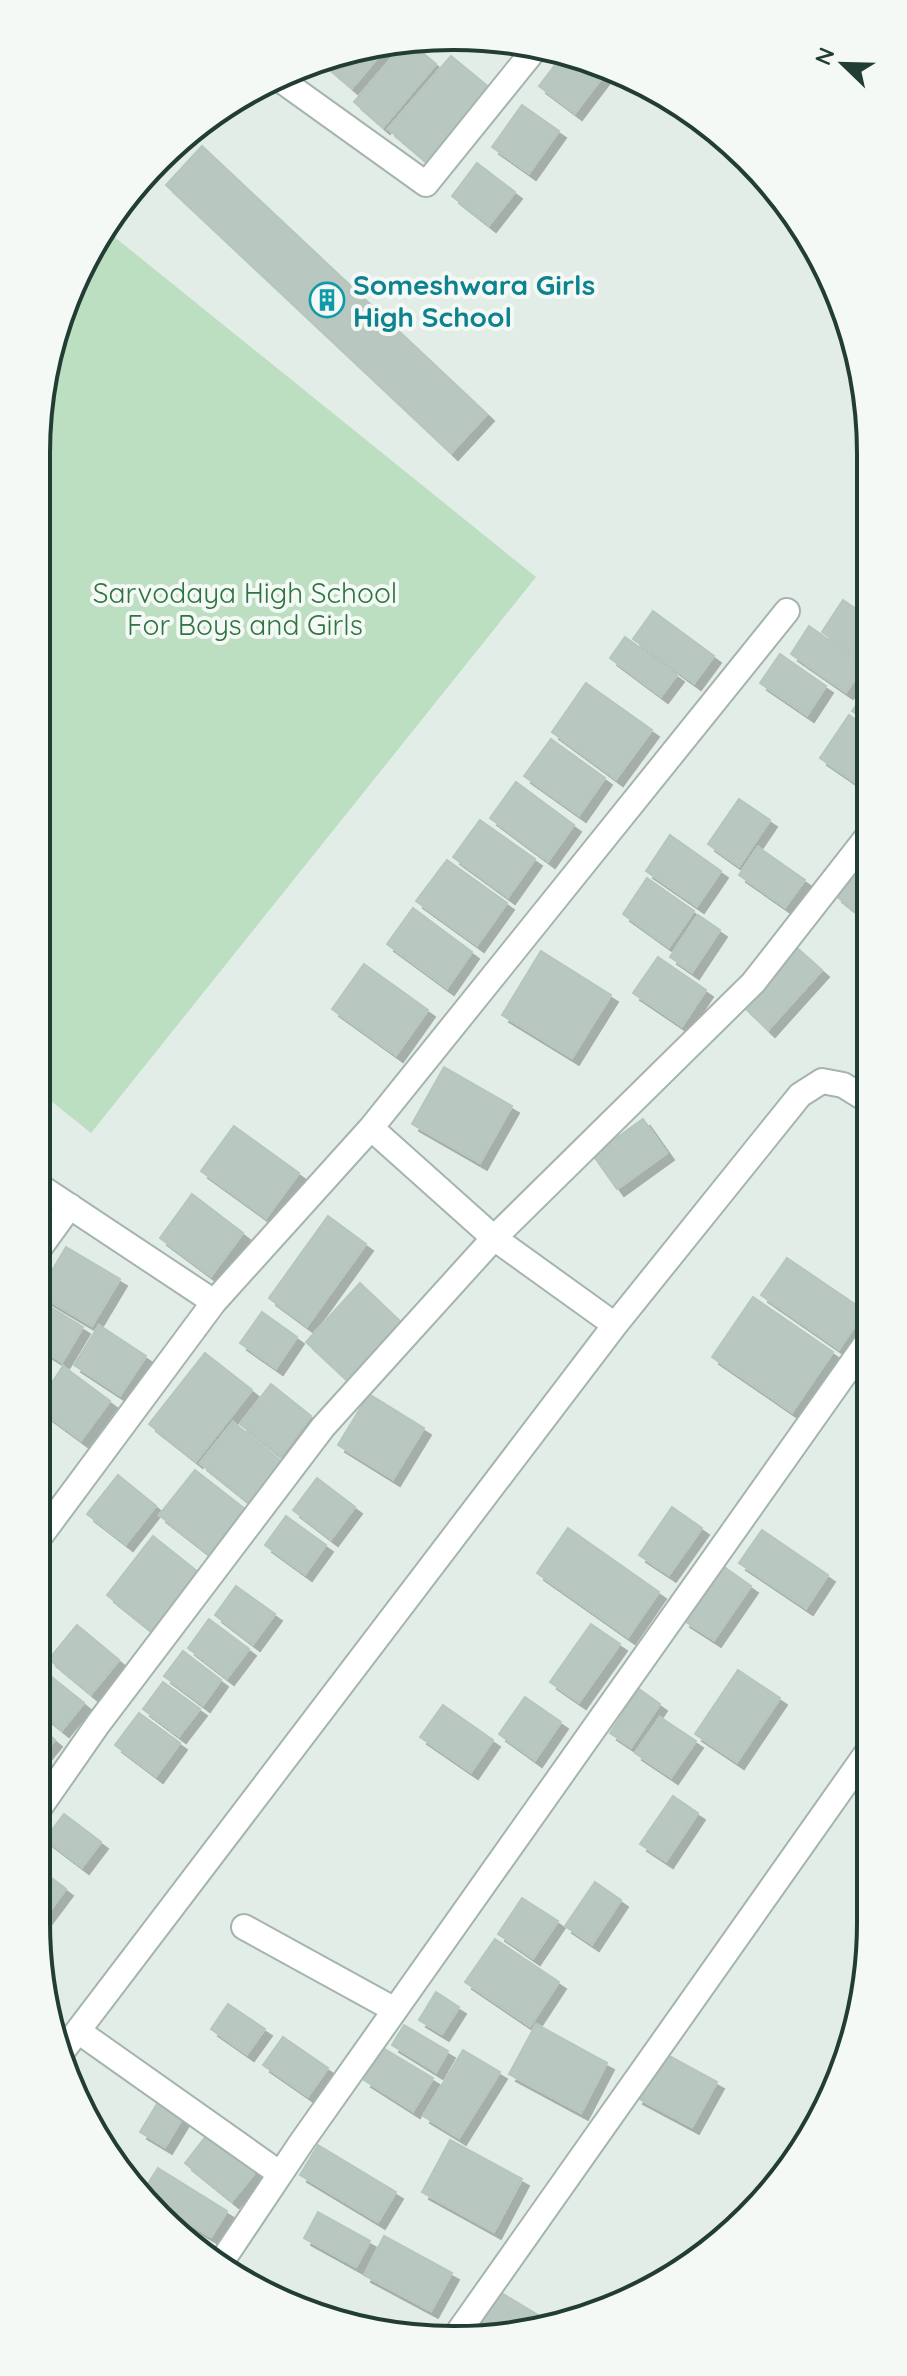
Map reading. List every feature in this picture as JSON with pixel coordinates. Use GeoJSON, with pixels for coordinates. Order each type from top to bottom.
{"type":"FeatureCollection","features":[{"type":"Feature","properties":{"kind":"street"},"geometry":{"type":"LineString","coordinates":[[289,86],[426,184],[528,57]]}},
{"type":"Feature","properties":{"kind":"street"},"geometry":{"type":"LineString","coordinates":[[50,1523],[214,1302],[371,1128],[787,611]]}},
{"type":"Feature","properties":{"kind":"street"},"geometry":{"type":"LineString","coordinates":[[50,1793],[98,1724],[323,1427],[494,1238],[753,983],[857,850]]}},
{"type":"Feature","properties":{"kind":"street"},"geometry":{"type":"LineString","coordinates":[[69,2043],[615,1325],[800,1095],[822,1081],[843,1085],[857,1094]]}},
{"type":"Feature","properties":{"kind":"street"},"geometry":{"type":"LineString","coordinates":[[371,1128],[494,1238],[615,1325]]}},
{"type":"Feature","properties":{"kind":"street"},"geometry":{"type":"LineString","coordinates":[[50,1193],[214,1302]]}},
{"type":"Feature","properties":{"kind":"street"},"geometry":{"type":"LineString","coordinates":[[50,1234],[70,1206]]}},
{"type":"Feature","properties":{"kind":"street"},"geometry":{"type":"LineString","coordinates":[[226,2256],[279,2173],[857,1356]]}},
{"type":"Feature","properties":{"kind":"street"},"geometry":{"type":"LineString","coordinates":[[463,2326],[857,1767]]}},
{"type":"Feature","properties":{"kind":"street"},"geometry":{"type":"LineString","coordinates":[[244,1927],[395,2010]]}},
{"type":"Feature","properties":{"kind":"street"},"geometry":{"type":"LineString","coordinates":[[78,2031],[279,2173]]}},
{"type":"Feature","properties":{"kind":"green space","name":"Sarvodaya High School For Boys and Girls"},"geometry":{"type":"Polygon","coordinates":[[[114,236],[536,577],[91,1133],[50,1100],[50,454],[53,401],[71,324],[92,275],[114,236]]]}},
{"type":"Feature","properties":{"kind":"building"},"geometry":{"type":"Polygon","coordinates":[[[421,51],[436,64],[383,127],[354,102],[395,54],[421,51]]]}},
{"type":"Feature","properties":{"kind":"building"},"geometry":{"type":"Polygon","coordinates":[[[451,56],[491,89],[428,163],[388,129],[451,56]]]}},
{"type":"Feature","properties":{"kind":"building"},"geometry":{"type":"Polygon","coordinates":[[[378,57],[352,88],[330,69],[378,57]]]}},
{"type":"Feature","properties":{"kind":"building"},"geometry":{"type":"Polygon","coordinates":[[[556,64],[601,78],[575,113],[539,86],[556,64]]]}},
{"type":"Feature","properties":{"kind":"building"},"geometry":{"type":"Polygon","coordinates":[[[522,105],[559,131],[529,173],[492,147],[522,105]]]}},
{"type":"Feature","properties":{"kind":"building","name":"Someshwara Girls High School"},"geometry":{"type":"Polygon","coordinates":[[[202,146],[487,414],[451,453],[166,185],[202,146]]]}},
{"type":"Feature","properties":{"kind":"building"},"geometry":{"type":"Polygon","coordinates":[[[477,163],[515,192],[489,225],[452,196],[477,163]]]}},
{"type":"Feature","properties":{"kind":"building"},"geometry":{"type":"Polygon","coordinates":[[[843,600],[857,610],[856,655],[822,632],[843,600]]]}},
{"type":"Feature","properties":{"kind":"building"},"geometry":{"type":"Polygon","coordinates":[[[653,611],[714,656],[694,683],[633,639],[653,611]]]}},
{"type":"Feature","properties":{"kind":"building"},"geometry":{"type":"Polygon","coordinates":[[[809,626],[857,659],[857,676],[846,692],[791,654],[809,626]]]}},
{"type":"Feature","properties":{"kind":"building"},"geometry":{"type":"Polygon","coordinates":[[[625,637],[677,675],[661,696],[610,658],[625,637]]]}},
{"type":"Feature","properties":{"kind":"building"},"geometry":{"type":"Polygon","coordinates":[[[780,654],[826,686],[807,715],[760,683],[780,654]]]}},
{"type":"Feature","properties":{"kind":"building"},"geometry":{"type":"Polygon","coordinates":[[[586,683],[652,730],[616,779],[552,732],[586,683]]]}},
{"type":"Feature","properties":{"kind":"building"},"geometry":{"type":"Polygon","coordinates":[[[849,715],[857,720],[857,783],[820,758],[849,715]]]}},
{"type":"Feature","properties":{"kind":"building"},"geometry":{"type":"Polygon","coordinates":[[[551,739],[605,778],[579,815],[524,776],[551,739]]]}},
{"type":"Feature","properties":{"kind":"building"},"geometry":{"type":"Polygon","coordinates":[[[516,782],[574,825],[548,861],[490,818],[516,782]]]}},
{"type":"Feature","properties":{"kind":"building"},"geometry":{"type":"Polygon","coordinates":[[[739,799],[770,820],[739,866],[708,844],[739,799]]]}},
{"type":"Feature","properties":{"kind":"building"},"geometry":{"type":"Polygon","coordinates":[[[480,820],[535,859],[508,897],[453,857],[480,820]]]}},
{"type":"Feature","properties":{"kind":"building"},"geometry":{"type":"Polygon","coordinates":[[[670,835],[721,871],[697,906],[646,871],[670,835]]]}},
{"type":"Feature","properties":{"kind":"building"},"geometry":{"type":"Polygon","coordinates":[[[758,847],[805,880],[785,907],[739,875],[758,847]]]}},
{"type":"Feature","properties":{"kind":"building"},"geometry":{"type":"Polygon","coordinates":[[[447,860],[507,903],[477,945],[416,901],[447,860]]]}},
{"type":"Feature","properties":{"kind":"building"},"geometry":{"type":"Polygon","coordinates":[[[856,868],[857,869],[857,913],[835,895],[856,868]]]}},
{"type":"Feature","properties":{"kind":"building"},"geometry":{"type":"Polygon","coordinates":[[[647,878],[694,911],[669,947],[623,914],[647,878]]]}},
{"type":"Feature","properties":{"kind":"building"},"geometry":{"type":"Polygon","coordinates":[[[413,908],[472,952],[447,988],[387,944],[413,908]]]}},
{"type":"Feature","properties":{"kind":"building"},"geometry":{"type":"Polygon","coordinates":[[[698,915],[720,930],[692,972],[670,957],[698,915]]]}},
{"type":"Feature","properties":{"kind":"building"},"geometry":{"type":"Polygon","coordinates":[[[796,947],[822,970],[768,1030],[743,1006],[796,947]]]}},
{"type":"Feature","properties":{"kind":"building"},"geometry":{"type":"Polygon","coordinates":[[[541,951],[611,995],[572,1058],[502,1015],[541,951]]]}},
{"type":"Feature","properties":{"kind":"building"},"geometry":{"type":"Polygon","coordinates":[[[658,957],[706,990],[682,1026],[633,993],[658,957]]]}},
{"type":"Feature","properties":{"kind":"building"},"geometry":{"type":"Polygon","coordinates":[[[364,964],[428,1010],[396,1055],[332,1009],[364,964]]]}},
{"type":"Feature","properties":{"kind":"building"},"geometry":{"type":"Polygon","coordinates":[[[444,1067],[512,1106],[480,1163],[412,1124],[444,1067]]]}},
{"type":"Feature","properties":{"kind":"building"},"geometry":{"type":"Polygon","coordinates":[[[643,1119],[667,1153],[617,1189],[593,1155],[643,1119]]]}},
{"type":"Feature","properties":{"kind":"building"},"geometry":{"type":"Polygon","coordinates":[[[234,1126],[299,1173],[266,1218],[201,1171],[234,1126]]]}},
{"type":"Feature","properties":{"kind":"building"},"geometry":{"type":"Polygon","coordinates":[[[192,1194],[243,1233],[211,1276],[160,1238],[192,1194]]]}},
{"type":"Feature","properties":{"kind":"building"},"geometry":{"type":"Polygon","coordinates":[[[328,1216],[366,1244],[307,1326],[269,1298],[328,1216]]]}},
{"type":"Feature","properties":{"kind":"building"},"geometry":{"type":"Polygon","coordinates":[[[66,1247],[120,1279],[92,1326],[50,1301],[50,1274],[66,1247]]]}},
{"type":"Feature","properties":{"kind":"building"},"geometry":{"type":"Polygon","coordinates":[[[787,1258],[857,1306],[857,1323],[839,1349],[761,1295],[787,1258]]]}},
{"type":"Feature","properties":{"kind":"building"},"geometry":{"type":"Polygon","coordinates":[[[360,1283],[402,1323],[348,1381],[306,1342],[360,1283]]]}},
{"type":"Feature","properties":{"kind":"building"},"geometry":{"type":"Polygon","coordinates":[[[753,1297],[833,1352],[792,1412],[712,1357],[753,1297]]]}},
{"type":"Feature","properties":{"kind":"building"},"geometry":{"type":"Polygon","coordinates":[[[50,1307],[83,1327],[62,1362],[50,1355],[50,1307]]]}},
{"type":"Feature","properties":{"kind":"building"},"geometry":{"type":"Polygon","coordinates":[[[262,1312],[297,1337],[276,1368],[240,1343],[262,1312]]]}},
{"type":"Feature","properties":{"kind":"building"},"geometry":{"type":"Polygon","coordinates":[[[99,1325],[146,1356],[120,1395],[74,1365],[99,1325]]]}},
{"type":"Feature","properties":{"kind":"building"},"geometry":{"type":"Polygon","coordinates":[[[205,1353],[252,1390],[196,1461],[149,1424],[205,1353]]]}},
{"type":"Feature","properties":{"kind":"building"},"geometry":{"type":"Polygon","coordinates":[[[63,1366],[110,1401],[81,1440],[50,1417],[50,1386],[63,1366]]]}},
{"type":"Feature","properties":{"kind":"building"},"geometry":{"type":"Polygon","coordinates":[[[271,1384],[311,1416],[281,1456],[240,1424],[271,1384]]]}},
{"type":"Feature","properties":{"kind":"building"},"geometry":{"type":"Polygon","coordinates":[[[369,1394],[424,1428],[393,1479],[338,1445],[369,1394]]]}},
{"type":"Feature","properties":{"kind":"building"},"geometry":{"type":"Polygon","coordinates":[[[233,1422],[282,1462],[250,1503],[200,1463],[233,1422]]]}},
{"type":"Feature","properties":{"kind":"building"},"geometry":{"type":"Polygon","coordinates":[[[195,1470],[245,1509],[209,1554],[159,1515],[195,1470]]]}},
{"type":"Feature","properties":{"kind":"building"},"geometry":{"type":"Polygon","coordinates":[[[118,1475],[156,1506],[126,1544],[87,1514],[118,1475]]]}},
{"type":"Feature","properties":{"kind":"building"},"geometry":{"type":"Polygon","coordinates":[[[317,1478],[355,1507],[331,1539],[293,1510],[317,1478]]]}},
{"type":"Feature","properties":{"kind":"building"},"geometry":{"type":"Polygon","coordinates":[[[672,1507],[702,1528],[669,1575],[639,1555],[672,1507]]]}},
{"type":"Feature","properties":{"kind":"building"},"geometry":{"type":"Polygon","coordinates":[[[286,1516],[326,1545],[305,1574],[265,1545],[286,1516]]]}},
{"type":"Feature","properties":{"kind":"building"},"geometry":{"type":"Polygon","coordinates":[[[568,1528],[659,1592],[628,1637],[537,1573],[568,1528]]]}},
{"type":"Feature","properties":{"kind":"building"},"geometry":{"type":"Polygon","coordinates":[[[762,1530],[828,1575],[806,1608],[739,1563],[762,1530]]]}},
{"type":"Feature","properties":{"kind":"building"},"geometry":{"type":"Polygon","coordinates":[[[153,1536],[198,1572],[152,1631],[107,1595],[153,1536]]]}},
{"type":"Feature","properties":{"kind":"building"},"geometry":{"type":"Polygon","coordinates":[[[720,1564],[751,1586],[714,1640],[683,1620],[720,1564]]]}},
{"type":"Feature","properties":{"kind":"building"},"geometry":{"type":"Polygon","coordinates":[[[236,1586],[275,1614],[253,1644],[215,1615],[236,1586]]]}},
{"type":"Feature","properties":{"kind":"building"},"geometry":{"type":"Polygon","coordinates":[[[209,1619],[249,1649],[227,1678],[188,1648],[209,1619]]]}},
{"type":"Feature","properties":{"kind":"building"},"geometry":{"type":"Polygon","coordinates":[[[591,1624],[620,1644],[579,1702],[550,1682],[591,1624]]]}},
{"type":"Feature","properties":{"kind":"building"},"geometry":{"type":"Polygon","coordinates":[[[77,1625],[119,1660],[91,1694],[50,1658],[77,1625]]]}},
{"type":"Feature","properties":{"kind":"building"},"geometry":{"type":"Polygon","coordinates":[[[183,1651],[221,1680],[203,1705],[164,1676],[183,1651]]]}},
{"type":"Feature","properties":{"kind":"building"},"geometry":{"type":"Polygon","coordinates":[[[738,1670],[780,1698],[737,1762],[695,1734],[738,1670]]]}},
{"type":"Feature","properties":{"kind":"building"},"geometry":{"type":"Polygon","coordinates":[[[50,1676],[84,1703],[62,1730],[50,1720],[50,1676]]]}},
{"type":"Feature","properties":{"kind":"building"},"geometry":{"type":"Polygon","coordinates":[[[163,1682],[200,1709],[179,1736],[143,1709],[163,1682]]]}},
{"type":"Feature","properties":{"kind":"building"},"geometry":{"type":"Polygon","coordinates":[[[639,1689],[660,1704],[631,1747],[610,1733],[639,1689]]]}},
{"type":"Feature","properties":{"kind":"building"},"geometry":{"type":"Polygon","coordinates":[[[525,1697],[561,1722],[535,1760],[499,1734],[525,1697]]]}},
{"type":"Feature","properties":{"kind":"building"},"geometry":{"type":"Polygon","coordinates":[[[443,1705],[493,1740],[471,1772],[420,1737],[443,1705]]]}},
{"type":"Feature","properties":{"kind":"building"},"geometry":{"type":"Polygon","coordinates":[[[139,1713],[180,1743],[156,1776],[115,1745],[139,1713]]]}},
{"type":"Feature","properties":{"kind":"building"},"geometry":{"type":"Polygon","coordinates":[[[660,1717],[696,1741],[671,1777],[635,1753],[660,1717]]]}},
{"type":"Feature","properties":{"kind":"building"},"geometry":{"type":"Polygon","coordinates":[[[673,1796],[698,1813],[666,1861],[640,1844],[673,1796]]]}},
{"type":"Feature","properties":{"kind":"building"},"geometry":{"type":"Polygon","coordinates":[[[64,1814],[101,1842],[82,1867],[50,1843],[50,1832],[64,1814]]]}},
{"type":"Feature","properties":{"kind":"building"},"geometry":{"type":"Polygon","coordinates":[[[50,1877],[66,1889],[50,1910],[50,1877]]]}},
{"type":"Feature","properties":{"kind":"building"},"geometry":{"type":"Polygon","coordinates":[[[595,1882],[621,1900],[592,1944],[565,1926],[595,1882]]]}},
{"type":"Feature","properties":{"kind":"building"},"geometry":{"type":"Polygon","coordinates":[[[522,1898],[558,1921],[533,1958],[498,1934],[522,1898]]]}},
{"type":"Feature","properties":{"kind":"building"},"geometry":{"type":"Polygon","coordinates":[[[495,1939],[559,1982],[530,2026],[465,1982],[495,1939]]]}},
{"type":"Feature","properties":{"kind":"building"},"geometry":{"type":"Polygon","coordinates":[[[436,1992],[459,2007],[442,2034],[419,2020],[436,1992]]]}},
{"type":"Feature","properties":{"kind":"building"},"geometry":{"type":"Polygon","coordinates":[[[228,2004],[265,2029],[247,2054],[211,2029],[228,2004]]]}},
{"type":"Feature","properties":{"kind":"building"},"geometry":{"type":"Polygon","coordinates":[[[536,2024],[607,2063],[581,2113],[509,2074],[536,2024]]]}},
{"type":"Feature","properties":{"kind":"building"},"geometry":{"type":"Polygon","coordinates":[[[404,2025],[448,2051],[436,2072],[392,2045],[404,2025]]]}},
{"type":"Feature","properties":{"kind":"building"},"geometry":{"type":"Polygon","coordinates":[[[283,2037],[328,2068],[308,2096],[263,2065],[283,2037]]]}},
{"type":"Feature","properties":{"kind":"building"},"geometry":{"type":"Polygon","coordinates":[[[383,2048],[433,2078],[413,2111],[364,2080],[383,2048]]]}},
{"type":"Feature","properties":{"kind":"building"},"geometry":{"type":"Polygon","coordinates":[[[463,2050],[500,2072],[459,2138],[423,2116],[463,2050]]]}},
{"type":"Feature","properties":{"kind":"building"},"geometry":{"type":"Polygon","coordinates":[[[660,2051],[717,2082],[692,2127],[636,2097],[660,2051]]]}},
{"type":"Feature","properties":{"kind":"building"},"geometry":{"type":"Polygon","coordinates":[[[163,2094],[188,2109],[165,2147],[140,2132],[163,2094]]]}},
{"type":"Feature","properties":{"kind":"building"},"geometry":{"type":"Polygon","coordinates":[[[214,2126],[262,2164],[232,2201],[185,2163],[214,2126]]]}},
{"type":"Feature","properties":{"kind":"building"},"geometry":{"type":"Polygon","coordinates":[[[450,2140],[522,2179],[494,2232],[422,2192],[450,2140]]]}},
{"type":"Feature","properties":{"kind":"building"},"geometry":{"type":"Polygon","coordinates":[[[318,2145],[396,2192],[378,2222],[300,2175],[318,2145]]]}},
{"type":"Feature","properties":{"kind":"building"},"geometry":{"type":"Polygon","coordinates":[[[158,2168],[227,2211],[211,2237],[177,2217],[147,2185],[158,2168]]]}},
{"type":"Feature","properties":{"kind":"building"},"geometry":{"type":"Polygon","coordinates":[[[318,2212],[370,2241],[356,2267],[304,2238],[318,2212]]]}},
{"type":"Feature","properties":{"kind":"building"},"geometry":{"type":"Polygon","coordinates":[[[384,2236],[452,2273],[431,2311],[364,2275],[384,2236]]]}},
{"type":"Feature","properties":{"kind":"building"},"geometry":{"type":"Polygon","coordinates":[[[485,2283],[540,2316],[489,2324],[468,2312],[485,2283]]]}},
{"type":"Feature","properties":{"kind":"place","name":"Someshwara Girls High School"},"geometry":{"type":"Point","coordinates":[327,300]}}]}
